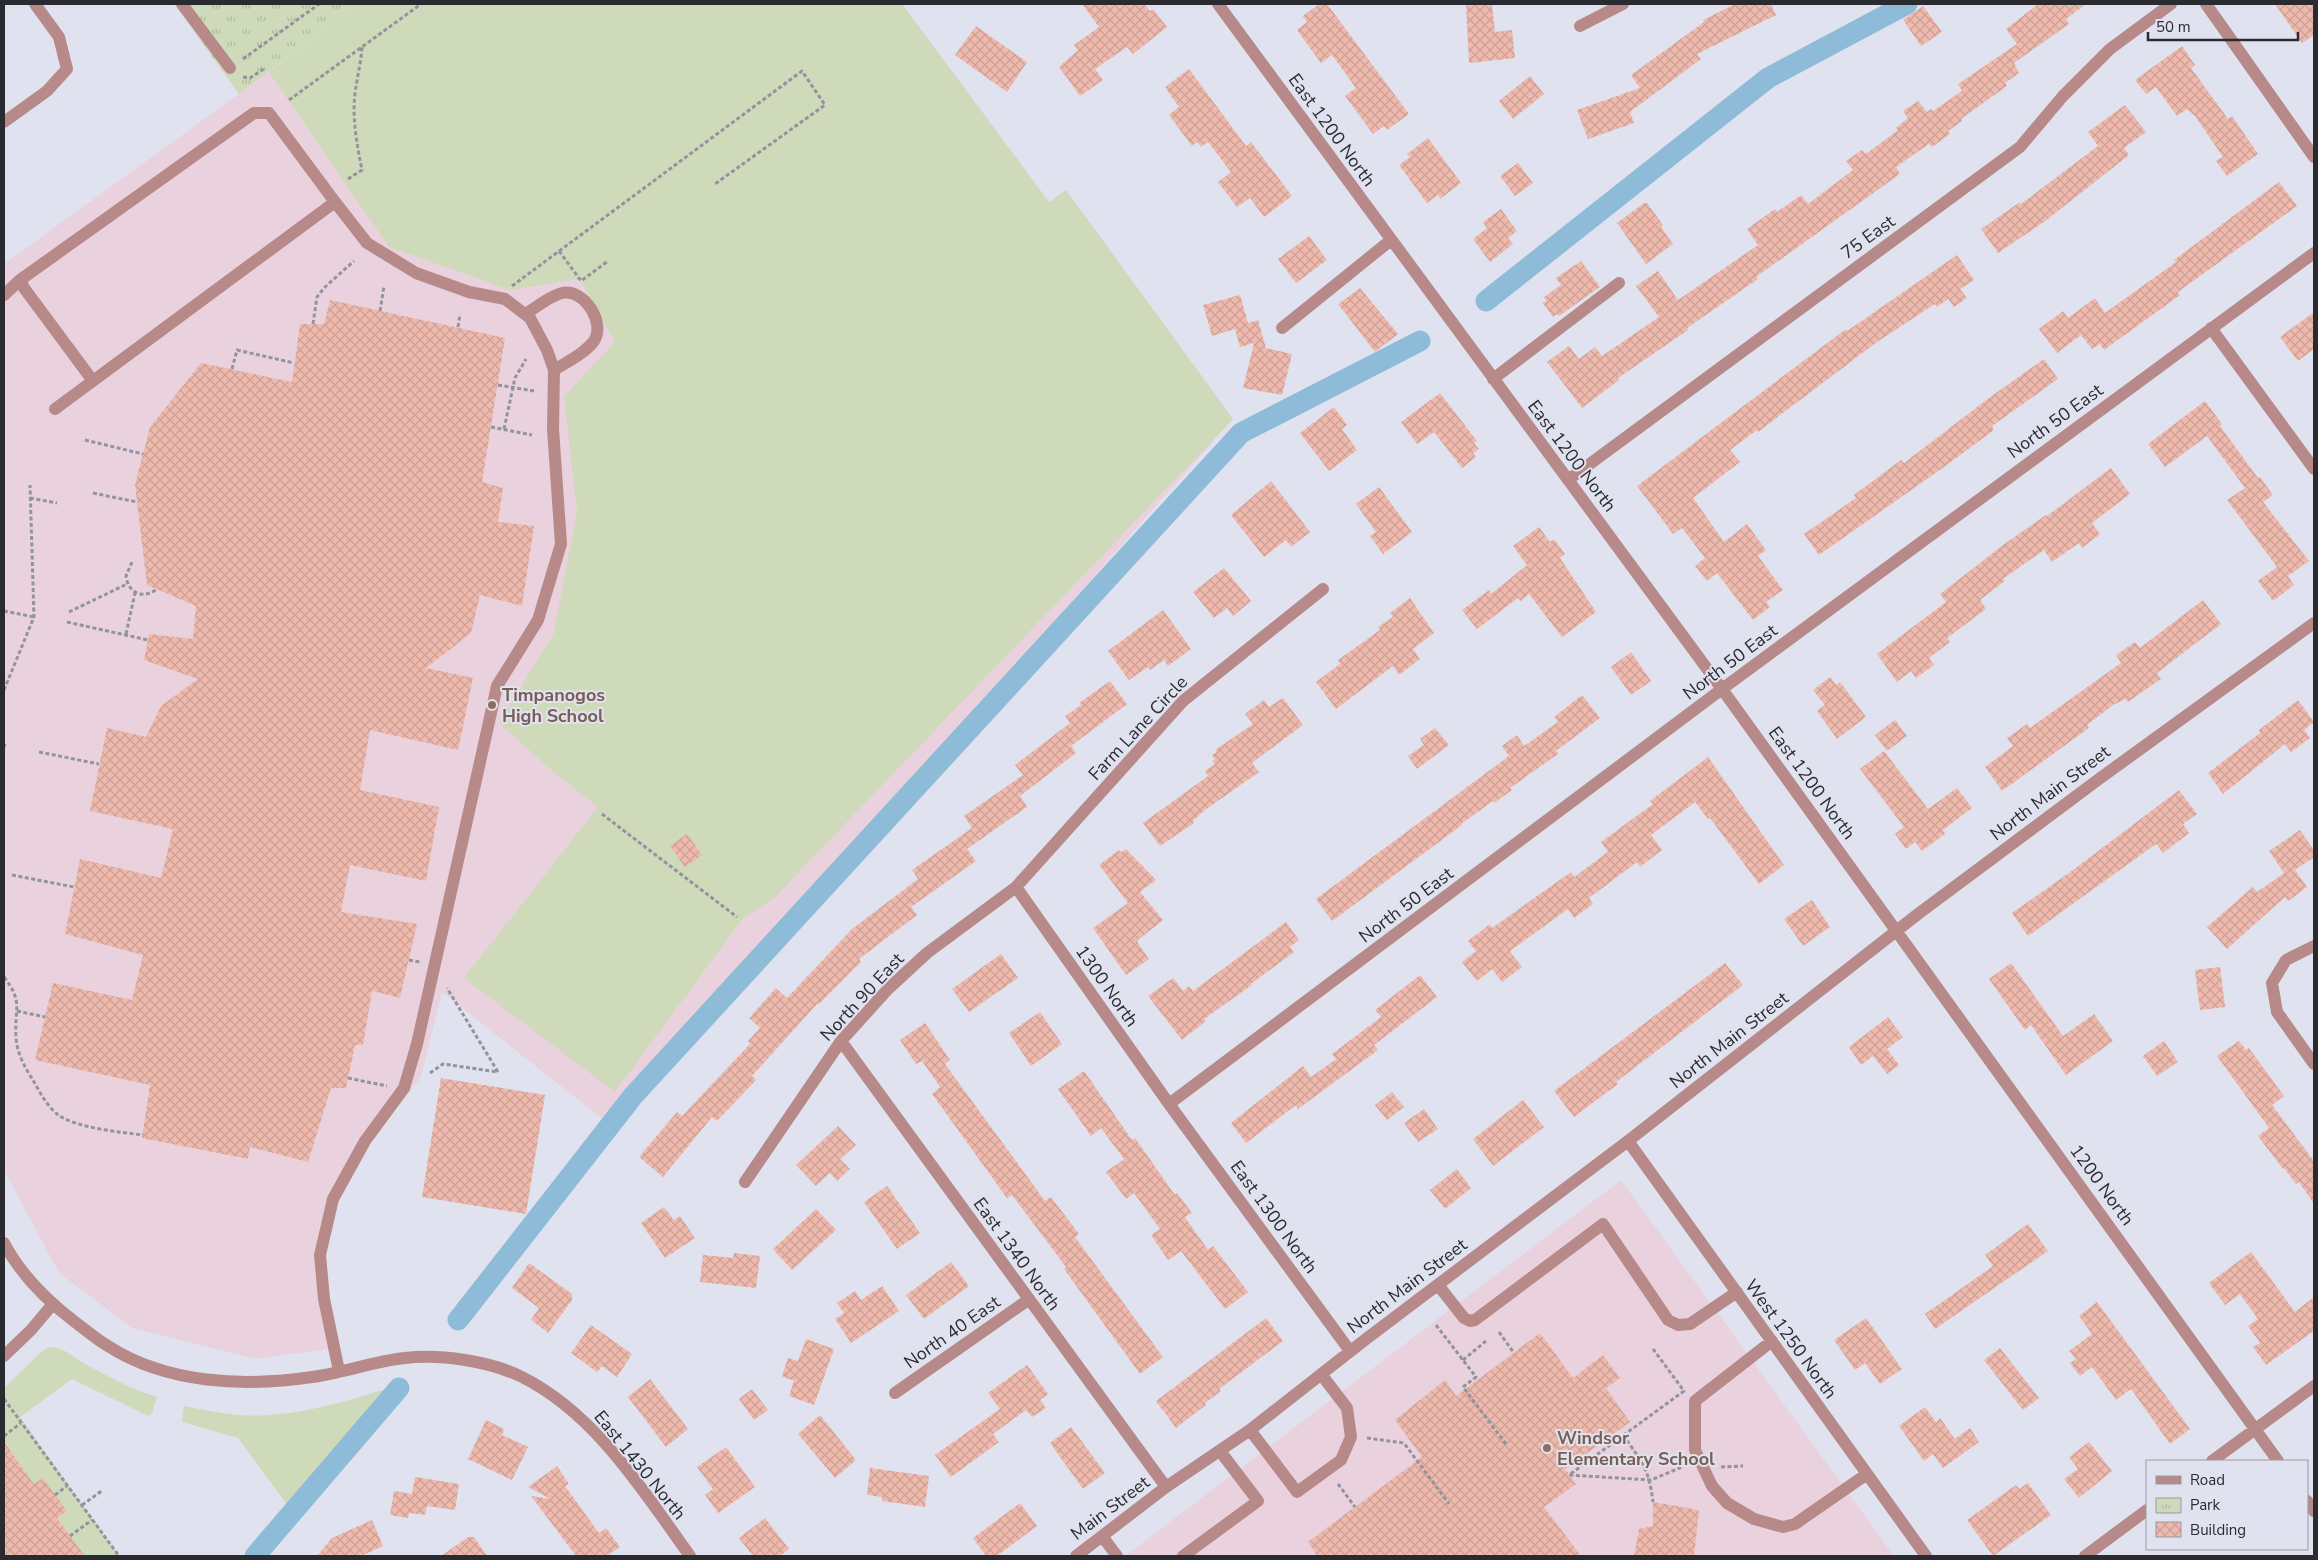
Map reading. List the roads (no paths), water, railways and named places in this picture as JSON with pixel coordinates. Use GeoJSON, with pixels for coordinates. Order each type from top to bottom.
{"type":"FeatureCollection","features":[{"type":"Feature","properties":{"kind":"street"},"geometry":{"type":"LineString","coordinates":[[4,122],[47,91],[67,69],[59,37],[35,4]]}},
{"type":"Feature","properties":{"kind":"street"},"geometry":{"type":"LineString","coordinates":[[182,4],[230,68]]}},
{"type":"Feature","properties":{"kind":"street","name":"East 1200 North"},"geometry":{"type":"LineString","coordinates":[[1218,4],[1897,930]]}},
{"type":"Feature","properties":{"kind":"street"},"geometry":{"type":"LineString","coordinates":[[1580,26],[1623,4]]}},
{"type":"Feature","properties":{"kind":"street","name":"75 East"},"geometry":{"type":"LineString","coordinates":[[1568,480],[2020,147],[2063,96],[2110,49],[2172,4]]}},
{"type":"Feature","properties":{"kind":"street"},"geometry":{"type":"LineString","coordinates":[[2206,4],[2314,157]]}},
{"type":"Feature","properties":{"kind":"street"},"geometry":{"type":"LineString","coordinates":[[4,295],[20,280],[254,113],[269,113],[368,243],[416,273],[469,292],[505,299],[530,318],[547,350],[554,370],[553,430],[561,544],[538,620],[497,686],[417,1044],[404,1088],[365,1141],[333,1199],[320,1255],[324,1299],[339,1371]]}},
{"type":"Feature","properties":{"kind":"street"},"geometry":{"type":"LineString","coordinates":[[55,409],[335,202]]}},
{"type":"Feature","properties":{"kind":"street"},"geometry":{"type":"LineString","coordinates":[[1282,328],[1391,240]]}},
{"type":"Feature","properties":{"kind":"street","name":"North 50 East"},"geometry":{"type":"LineString","coordinates":[[1169,1104],[1722,689],[2314,253]]}},
{"type":"Feature","properties":{"kind":"street"},"geometry":{"type":"LineString","coordinates":[[20,280],[93,381]]}},
{"type":"Feature","properties":{"kind":"street"},"geometry":{"type":"LineString","coordinates":[[1493,379],[1619,283]]}},
{"type":"Feature","properties":{"kind":"street"},"geometry":{"type":"LineString","coordinates":[[526,314],[561,293],[569,292],[581,298],[592,311],[599,327],[595,339],[585,350],[554,370]]}},
{"type":"Feature","properties":{"kind":"street"},"geometry":{"type":"LineString","coordinates":[[2211,328],[2314,469]]}},
{"type":"Feature","properties":{"kind":"street","name":"Farm Lane Circle"},"geometry":{"type":"LineString","coordinates":[[1016,887],[1183,701],[1323,589]]}},
{"type":"Feature","properties":{"kind":"street","name":"North Main Street"},"geometry":{"type":"LineString","coordinates":[[1166,1487],[1250,1430],[1350,1351],[1628,1141],[1897,930],[2099,779],[2314,623]]}},
{"type":"Feature","properties":{"kind":"street","name":"North 90 East"},"geometry":{"type":"LineString","coordinates":[[745,1182],[841,1041],[888,989],[928,953],[1016,887]]}},
{"type":"Feature","properties":{"kind":"street","name":"1300 North"},"geometry":{"type":"LineString","coordinates":[[1016,887],[1169,1104]]}},
{"type":"Feature","properties":{"kind":"street","name":"1200 North"},"geometry":{"type":"LineString","coordinates":[[1897,930],[2277,1460]]}},
{"type":"Feature","properties":{"kind":"street"},"geometry":{"type":"LineString","coordinates":[[2314,946],[2286,960],[2272,984],[2277,1012],[2314,1064]]}},
{"type":"Feature","properties":{"kind":"street","name":"East 1340 North"},"geometry":{"type":"LineString","coordinates":[[841,1041],[1166,1487]]}},
{"type":"Feature","properties":{"kind":"street","name":"East 1300 North"},"geometry":{"type":"LineString","coordinates":[[1169,1104],[1350,1351]]}},
{"type":"Feature","properties":{"kind":"street","name":"West 1250 North"},"geometry":{"type":"LineString","coordinates":[[1628,1141],[1926,1556]]}},
{"type":"Feature","properties":{"kind":"street"},"geometry":{"type":"LineString","coordinates":[[1438,1285],[1464,1318],[1475,1320],[1603,1224],[1668,1320],[1678,1325],[1690,1324],[1737,1292]]}},
{"type":"Feature","properties":{"kind":"street","name":"East 1430 North"},"geometry":{"type":"LineString","coordinates":[[4,1243],[15,1263],[52,1304],[109,1347],[154,1368],[182,1375],[234,1383],[312,1377],[405,1358],[418,1358],[484,1363],[521,1376],[550,1393],[584,1421],[636,1482],[690,1556]]}},
{"type":"Feature","properties":{"kind":"street","name":"North 40 East"},"geometry":{"type":"LineString","coordinates":[[895,1393],[1028,1300]]}},
{"type":"Feature","properties":{"kind":"street"},"geometry":{"type":"LineString","coordinates":[[4,1356],[31,1330],[52,1304]]}},
{"type":"Feature","properties":{"kind":"street"},"geometry":{"type":"LineString","coordinates":[[1772,1341],[1695,1401],[1695,1450],[1712,1486],[1727,1503],[1754,1519],[1784,1528],[1795,1524],[1867,1474]]}},
{"type":"Feature","properties":{"kind":"street"},"geometry":{"type":"LineString","coordinates":[[1250,1430],[1297,1492],[1342,1460],[1351,1437],[1347,1408],[1321,1374]]}},
{"type":"Feature","properties":{"kind":"street"},"geometry":{"type":"LineString","coordinates":[[2213,1460],[2314,1386]]}},
{"type":"Feature","properties":{"kind":"street"},"geometry":{"type":"LineString","coordinates":[[1183,1556],[1258,1501],[1220,1451]]}},
{"type":"Feature","properties":{"kind":"street","name":"Main Street"},"geometry":{"type":"LineString","coordinates":[[1076,1556],[1166,1487]]}},
{"type":"Feature","properties":{"kind":"street"},"geometry":{"type":"LineString","coordinates":[[2085,1556],[2146,1511]]}},
{"type":"Feature","properties":{"kind":"street"},"geometry":{"type":"LineString","coordinates":[[1102,1536],[1117,1556]]}},
{"type":"Feature","properties":{"kind":"waterway"},"geometry":{"type":"LineString","coordinates":[[1486,301],[1768,78],[1907,4]]}},
{"type":"Feature","properties":{"kind":"waterway"},"geometry":{"type":"LineString","coordinates":[[458,1320],[633,1096],[1241,433],[1420,341]]}},
{"type":"Feature","properties":{"kind":"waterway"},"geometry":{"type":"LineString","coordinates":[[255,1556],[399,1388]]}},
{"type":"Feature","properties":{"kind":"place","name":"Timpanogos High School"},"geometry":{"type":"Point","coordinates":[492,705]}},
{"type":"Feature","properties":{"kind":"place","name":"Windsor Elementary School"},"geometry":{"type":"Point","coordinates":[1547,1448]}}]}
